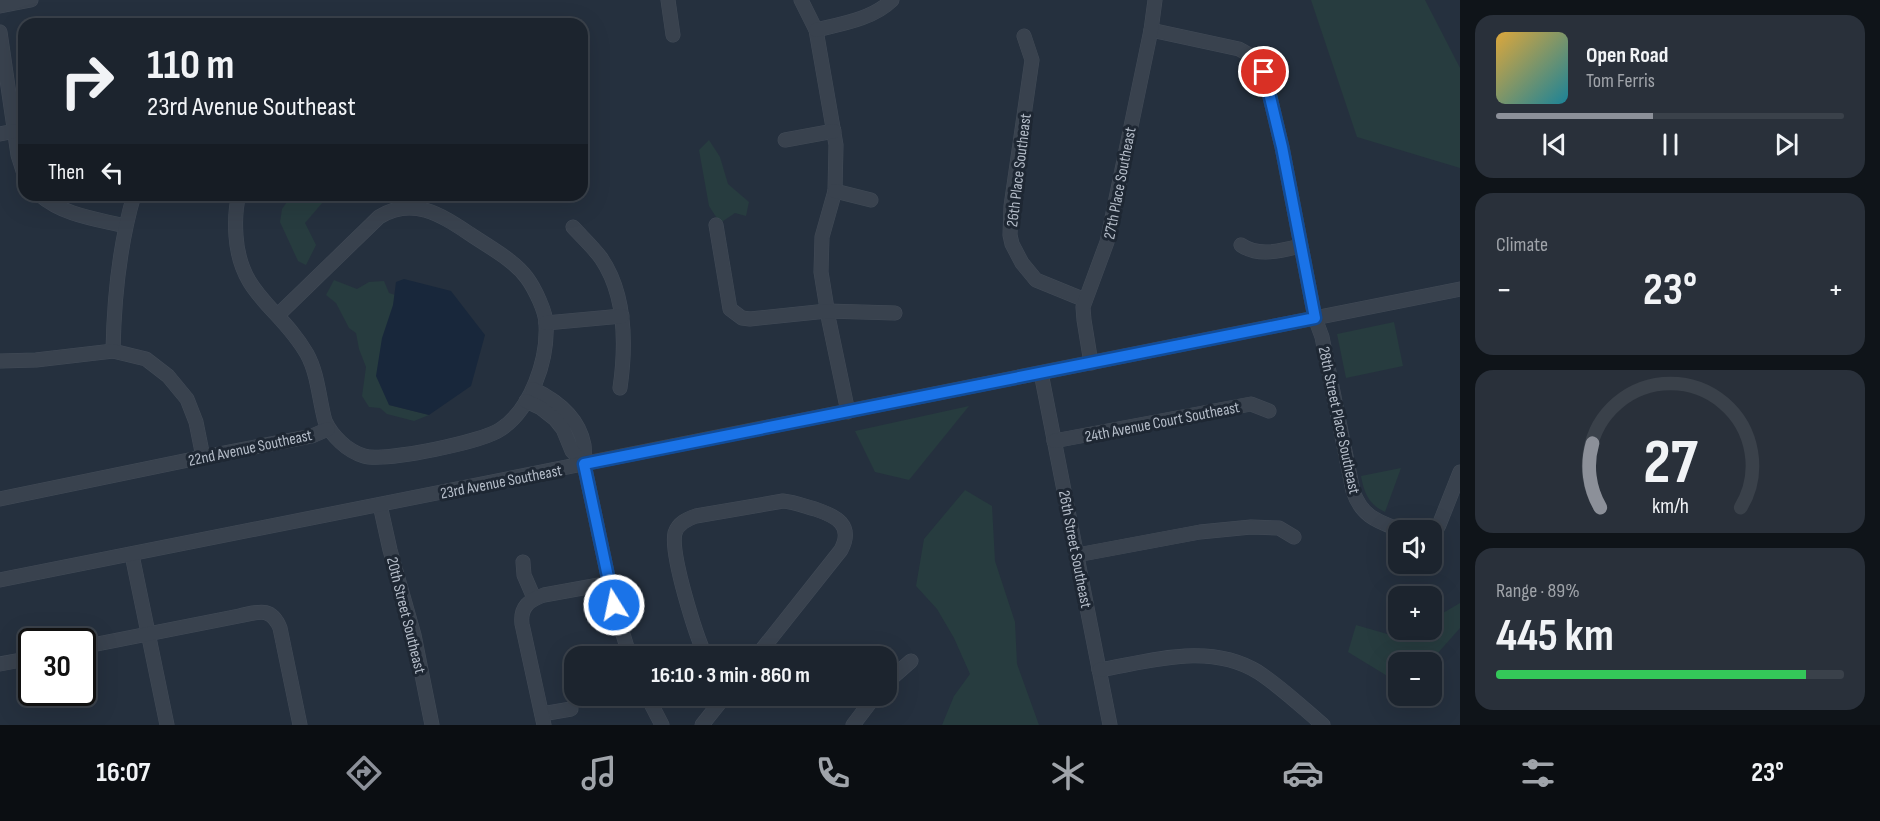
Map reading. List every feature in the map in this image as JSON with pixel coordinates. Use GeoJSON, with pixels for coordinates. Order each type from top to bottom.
{"type":"FeatureCollection","features":[{"type":"Feature","properties":{"kind":"street"},"geometry":{"type":"LineString","coordinates":[[0,6],[31,0]]}},
{"type":"Feature","properties":{"kind":"street"},"geometry":{"type":"LineString","coordinates":[[668,0],[673,35]]}},
{"type":"Feature","properties":{"kind":"street"},"geometry":{"type":"LineString","coordinates":[[801,0],[816,30],[836,145],[835,191],[820,247],[821,272],[848,412]]}},
{"type":"Feature","properties":{"kind":"street"},"geometry":{"type":"LineString","coordinates":[[816,30],[868,16],[892,0]]}},
{"type":"Feature","properties":{"kind":"street","name":"27th Place Southeast"},"geometry":{"type":"LineString","coordinates":[[1091,363],[1083,320],[1083,307],[1107,242],[1151,30],[1155,0]]}},
{"type":"Feature","properties":{"kind":"street","name":"28th Street Place Southeast"},"geometry":{"type":"LineString","coordinates":[[1151,30],[1250,54],[1260,65],[1267,79],[1315,318],[1322,337],[1353,491],[1359,505],[1372,518],[1388,525]]}},
{"type":"Feature","properties":{"kind":"street"},"geometry":{"type":"LineString","coordinates":[[0,32],[18,155]]}},
{"type":"Feature","properties":{"kind":"street","name":"26th Place Southeast"},"geometry":{"type":"LineString","coordinates":[[1024,36],[1032,60],[1011,206],[1012,244],[1022,263],[1036,280],[1085,300]]}},
{"type":"Feature","properties":{"kind":"street"},"geometry":{"type":"LineString","coordinates":[[0,134],[15,131]]}},
{"type":"Feature","properties":{"kind":"street"},"geometry":{"type":"LineString","coordinates":[[785,140],[834,131]]}},
{"type":"Feature","properties":{"kind":"street"},"geometry":{"type":"LineString","coordinates":[[835,191],[870,200]]}},
{"type":"Feature","properties":{"kind":"street"},"geometry":{"type":"LineString","coordinates":[[48,201],[68,211],[125,226]]}},
{"type":"Feature","properties":{"kind":"street"},"geometry":{"type":"LineString","coordinates":[[113,351],[118,263],[132,201]]}},
{"type":"Feature","properties":{"kind":"street"},"geometry":{"type":"LineString","coordinates":[[237,201],[234,219],[239,260],[248,280],[263,301],[278,315],[301,344],[310,362],[328,429]]}},
{"type":"Feature","properties":{"kind":"street"},"geometry":{"type":"LineString","coordinates":[[278,315],[373,221],[386,212],[416,207],[440,216],[502,256],[529,281],[538,297],[546,323],[622,316]]}},
{"type":"Feature","properties":{"kind":"street"},"geometry":{"type":"LineString","coordinates":[[716,225],[730,309],[742,318],[827,311],[896,313]]}},
{"type":"Feature","properties":{"kind":"street"},"geometry":{"type":"LineString","coordinates":[[573,227],[604,264],[616,290],[622,316],[624,364],[620,388]]}},
{"type":"Feature","properties":{"kind":"street"},"geometry":{"type":"LineString","coordinates":[[1241,245],[1249,250],[1263,252],[1300,246]]}},
{"type":"Feature","properties":{"kind":"street","name":"23rd Avenue Southeast"},"geometry":{"type":"LineString","coordinates":[[0,580],[1460,289]]}},
{"type":"Feature","properties":{"kind":"street","name":"22nd Avenue Southeast"},"geometry":{"type":"LineString","coordinates":[[0,500],[312,436],[328,429],[356,452],[383,458],[490,436],[511,422],[530,395],[544,346],[546,323]]}},
{"type":"Feature","properties":{"kind":"street"},"geometry":{"type":"LineString","coordinates":[[0,361],[36,360],[113,351],[146,359],[157,366],[176,385],[190,406],[196,422],[203,457]]}},
{"type":"Feature","properties":{"kind":"street","name":"26th Street Southeast"},"geometry":{"type":"LineString","coordinates":[[1041,373],[1110,725]]}},
{"type":"Feature","properties":{"kind":"street"},"geometry":{"type":"LineString","coordinates":[[530,395],[547,396],[572,417],[578,426],[584,445],[584,464],[620,631],[626,646]]}},
{"type":"Feature","properties":{"kind":"street","name":"24th Avenue Court Southeast"},"geometry":{"type":"LineString","coordinates":[[1054,441],[1251,404],[1269,411]]}},
{"type":"Feature","properties":{"kind":"street"},"geometry":{"type":"LineString","coordinates":[[1441,520],[1460,472]]}},
{"type":"Feature","properties":{"kind":"street"},"geometry":{"type":"LineString","coordinates":[[702,646],[690,613],[676,554],[674,539],[680,524],[696,516],[783,501],[832,515],[841,522],[844,530],[845,538],[841,550],[765,646]]}},
{"type":"Feature","properties":{"kind":"street","name":"20th Street Southeast"},"geometry":{"type":"LineString","coordinates":[[380,505],[414,635],[432,725]]}},
{"type":"Feature","properties":{"kind":"street"},"geometry":{"type":"LineString","coordinates":[[1077,555],[1200,532],[1251,527],[1279,528],[1294,537]]}},
{"type":"Feature","properties":{"kind":"street"},"geometry":{"type":"LineString","coordinates":[[132,555],[167,725]]}},
{"type":"Feature","properties":{"kind":"street"},"geometry":{"type":"LineString","coordinates":[[523,562],[524,575],[534,598]]}},
{"type":"Feature","properties":{"kind":"street"},"geometry":{"type":"LineString","coordinates":[[571,709],[543,720],[521,617],[525,607],[534,598],[610,584]]}},
{"type":"Feature","properties":{"kind":"street"},"geometry":{"type":"LineString","coordinates":[[96,644],[259,612],[273,615],[280,628],[300,725]]}},
{"type":"Feature","properties":{"kind":"street"},"geometry":{"type":"LineString","coordinates":[[1099,670],[1191,655],[1230,660],[1266,677],[1323,725]]}},
{"type":"Feature","properties":{"kind":"street"},"geometry":{"type":"LineString","coordinates":[[0,664],[18,661]]}},
{"type":"Feature","properties":{"kind":"street"},"geometry":{"type":"LineString","coordinates":[[897,673],[911,661]]}},
{"type":"Feature","properties":{"kind":"street"},"geometry":{"type":"LineString","coordinates":[[652,706],[662,725]]}},
{"type":"Feature","properties":{"kind":"street"},"geometry":{"type":"LineString","coordinates":[[702,725],[717,706]]}},
{"type":"Feature","properties":{"kind":"street"},"geometry":{"type":"LineString","coordinates":[[853,725],[867,706]]}},
{"type":"Feature","properties":{"kind":"green space"},"geometry":{"type":"Polygon","coordinates":[[[1311,0],[1425,0],[1460,68],[1460,168],[1357,137],[1311,0]]]}},
{"type":"Feature","properties":{"kind":"green space"},"geometry":{"type":"Polygon","coordinates":[[[709,140],[720,157],[728,184],[749,202],[746,216],[735,213],[720,223],[709,206],[699,150],[709,140]]]}},
{"type":"Feature","properties":{"kind":"green space"},"geometry":{"type":"Polygon","coordinates":[[[288,201],[324,201],[305,223],[316,245],[306,265],[298,261],[280,222],[282,209],[288,201]]]}},
{"type":"Feature","properties":{"kind":"green space"},"geometry":{"type":"Polygon","coordinates":[[[334,280],[357,289],[369,282],[384,281],[389,293],[395,295],[389,405],[429,415],[414,421],[387,414],[380,408],[369,407],[362,396],[366,367],[356,333],[349,328],[336,303],[326,295],[334,280]]]}},
{"type":"Feature","properties":{"kind":"green space"},"geometry":{"type":"Polygon","coordinates":[[[1394,322],[1403,366],[1346,378],[1337,334],[1394,322]]]}},
{"type":"Feature","properties":{"kind":"green space"},"geometry":{"type":"Polygon","coordinates":[[[969,406],[909,480],[875,472],[855,431],[969,406]]]}},
{"type":"Feature","properties":{"kind":"green space"},"geometry":{"type":"Polygon","coordinates":[[[1401,468],[1385,512],[1368,498],[1361,476],[1401,468]]]}},
{"type":"Feature","properties":{"kind":"green space"},"geometry":{"type":"Polygon","coordinates":[[[965,490],[992,506],[995,561],[1015,622],[1017,664],[1039,725],[942,725],[954,696],[970,674],[954,638],[937,609],[916,586],[924,539],[965,490]]]}},
{"type":"Feature","properties":{"kind":"green space"},"geometry":{"type":"Polygon","coordinates":[[[1460,603],[1460,628],[1439,652],[1388,652],[1388,676],[1348,652],[1356,625],[1388,634],[1388,640],[1442,640],[1442,614],[1460,603]]]}},
{"type":"Feature","properties":{"kind":"water"},"geometry":{"type":"Polygon","coordinates":[[[404,279],[451,291],[485,335],[471,386],[429,415],[389,405],[376,376],[382,338],[393,305],[396,282],[404,279]]]}},
{"type":"Feature","properties":{"kind":"route"},"geometry":{"type":"LineString","coordinates":[[614,605],[584,464],[1315,318],[1282,147],[1264,72]]}}]}
